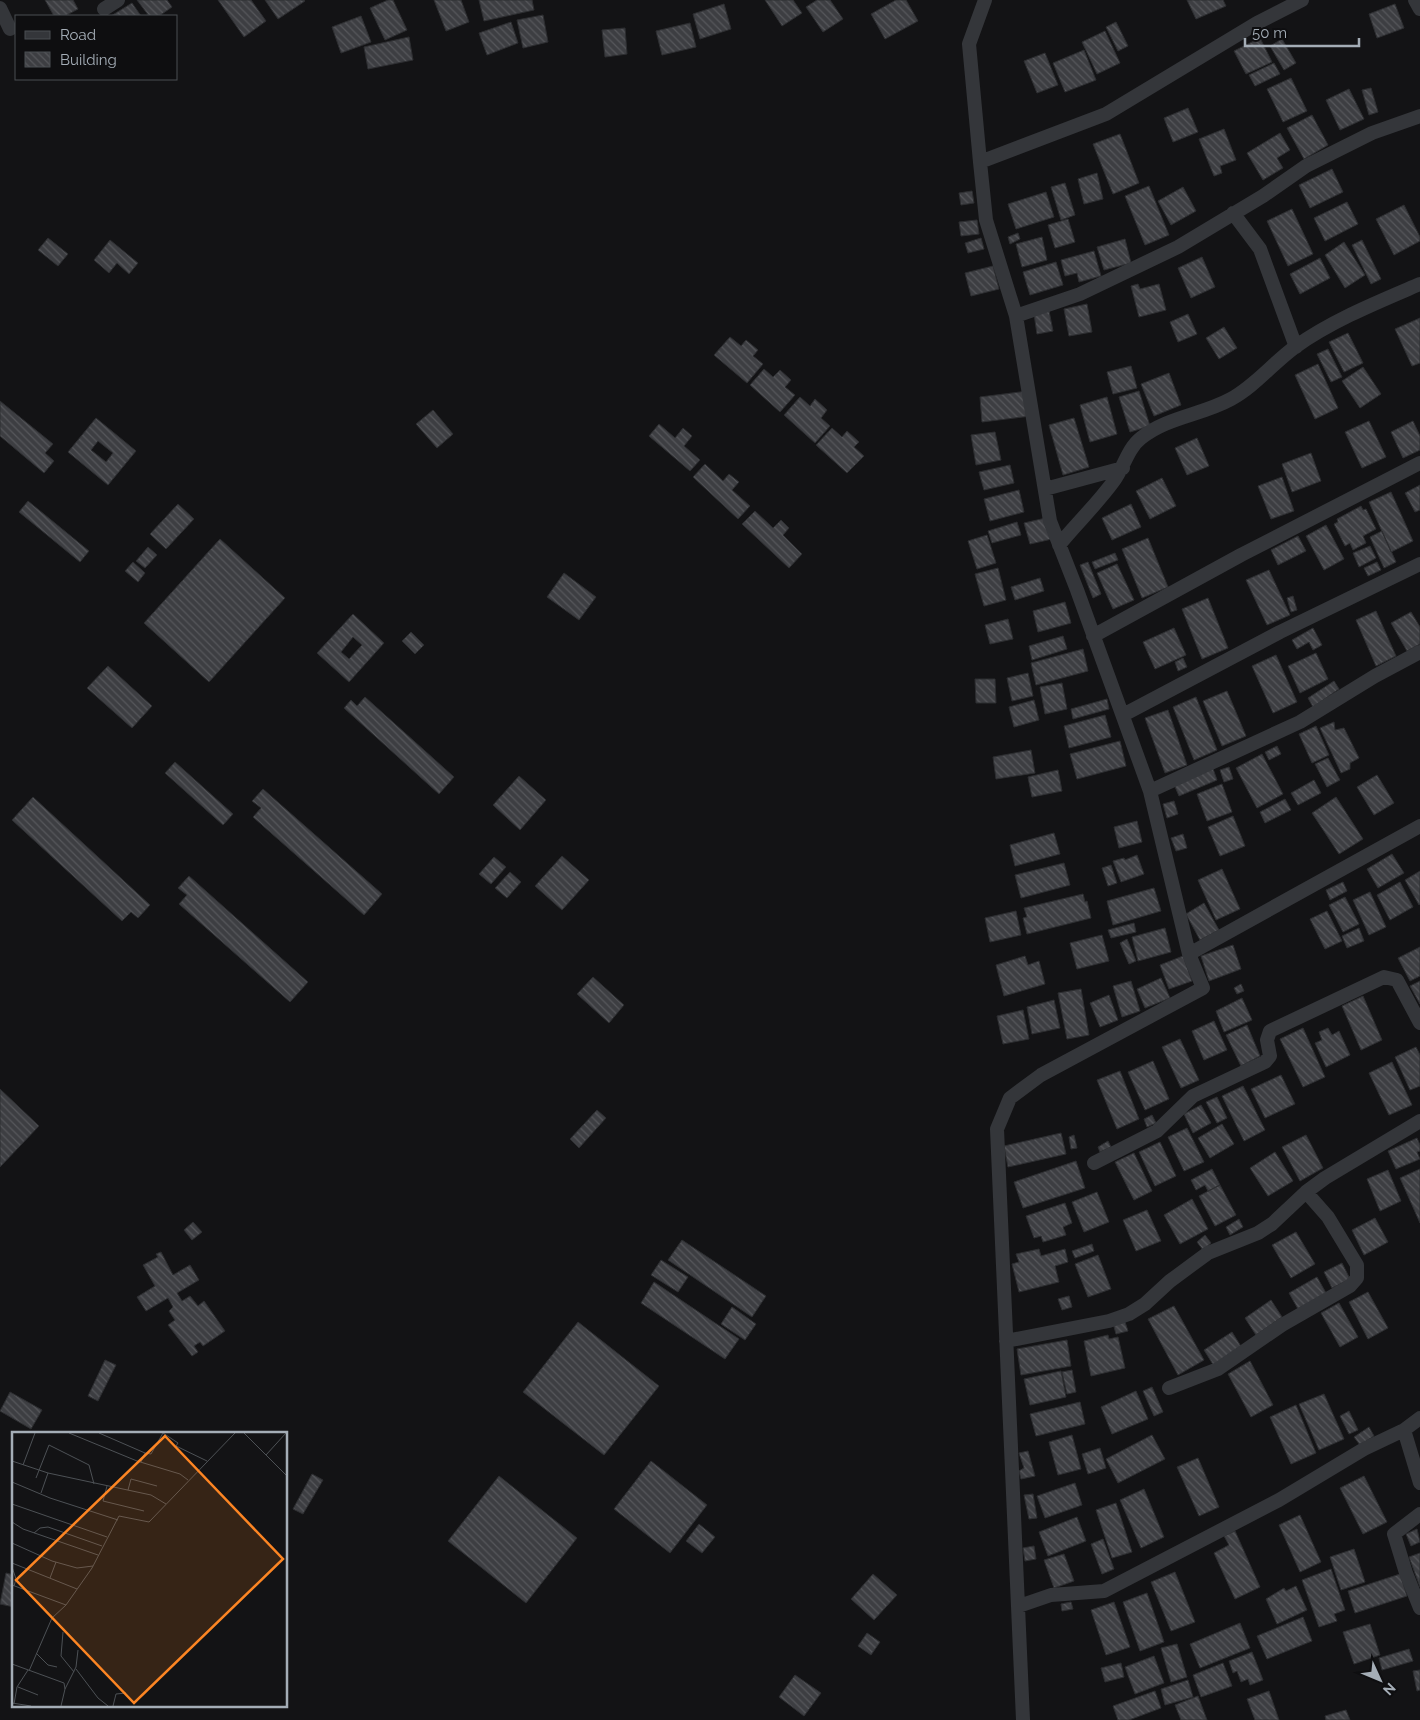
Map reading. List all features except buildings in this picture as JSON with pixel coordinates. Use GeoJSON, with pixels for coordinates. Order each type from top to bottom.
{"type":"FeatureCollection","features":[{"type":"Feature","properties":{"kind":"street"},"geometry":{"type":"LineString","coordinates":[[104,9],[118,0]]}},
{"type":"Feature","properties":{"kind":"street"},"geometry":{"type":"LineString","coordinates":[[985,0],[969,44],[986,220],[1016,316],[1050,521],[1150,791],[1189,954],[1203,988],[1041,1075],[1010,1098],[997,1129],[1023,1720]]}},
{"type":"Feature","properties":{"kind":"street"},"geometry":{"type":"LineString","coordinates":[[980,162],[1106,114],[1257,23],[1302,0]]}},
{"type":"Feature","properties":{"kind":"street"},"geometry":{"type":"LineString","coordinates":[[1415,0],[1420,8]]}},
{"type":"Feature","properties":{"kind":"street"},"geometry":{"type":"LineString","coordinates":[[0,8],[10,29]]}},
{"type":"Feature","properties":{"kind":"street"},"geometry":{"type":"LineString","coordinates":[[1016,316],[1098,286],[1178,247],[1264,196],[1306,166],[1372,133],[1420,116]]}},
{"type":"Feature","properties":{"kind":"street"},"geometry":{"type":"LineString","coordinates":[[1233,213],[1260,249],[1296,347]]}},
{"type":"Feature","properties":{"kind":"street"},"geometry":{"type":"LineString","coordinates":[[1059,545],[1123,468],[1132,448],[1142,437],[1164,423],[1199,413],[1232,399],[1296,347],[1329,327],[1420,284]]}},
{"type":"Feature","properties":{"kind":"street"},"geometry":{"type":"LineString","coordinates":[[1093,636],[1241,555],[1420,463]]}},
{"type":"Feature","properties":{"kind":"street"},"geometry":{"type":"LineString","coordinates":[[1044,489],[1123,468]]}},
{"type":"Feature","properties":{"kind":"street"},"geometry":{"type":"LineString","coordinates":[[1123,715],[1280,632],[1420,564]]}},
{"type":"Feature","properties":{"kind":"street"},"geometry":{"type":"LineString","coordinates":[[1150,791],[1300,722],[1367,681],[1420,652]]}},
{"type":"Feature","properties":{"kind":"street"},"geometry":{"type":"LineString","coordinates":[[1189,954],[1420,826]]}},
{"type":"Feature","properties":{"kind":"street"},"geometry":{"type":"LineString","coordinates":[[1094,1163],[1157,1131],[1193,1096],[1265,1062],[1270,1056],[1267,1040],[1270,1031],[1384,977],[1397,980],[1420,1023]]}},
{"type":"Feature","properties":{"kind":"street"},"geometry":{"type":"LineString","coordinates":[[1006,1341],[1096,1324],[1129,1314],[1145,1304],[1170,1281],[1208,1253],[1258,1233],[1272,1224],[1306,1192],[1420,1121]]}},
{"type":"Feature","properties":{"kind":"street"},"geometry":{"type":"LineString","coordinates":[[1169,1388],[1218,1369],[1282,1325],[1350,1286],[1357,1278],[1358,1265],[1328,1217],[1306,1192]]}},
{"type":"Feature","properties":{"kind":"street"},"geometry":{"type":"LineString","coordinates":[[1019,1606],[1051,1595],[1104,1591],[1278,1500],[1364,1449],[1404,1430],[1420,1418]]}},
{"type":"Feature","properties":{"kind":"street"},"geometry":{"type":"LineString","coordinates":[[1404,1430],[1420,1483]]}},
{"type":"Feature","properties":{"kind":"street"},"geometry":{"type":"LineString","coordinates":[[1420,1514],[1394,1534],[1406,1573],[1420,1608]]}}]}
